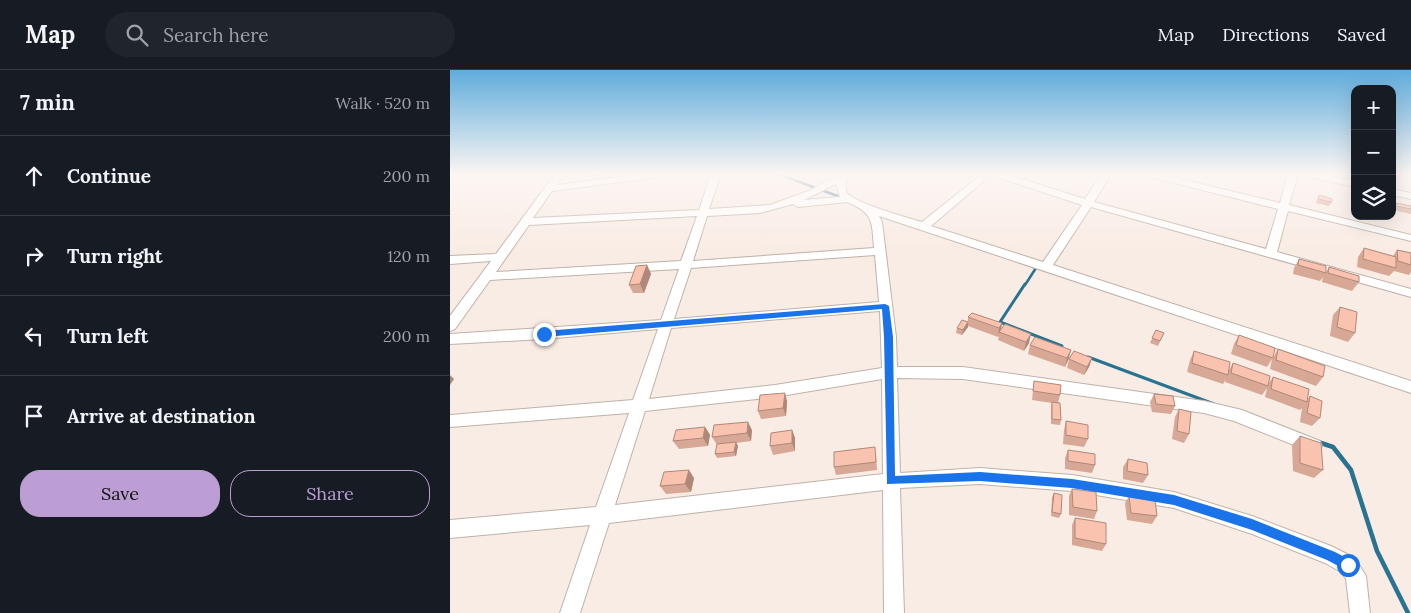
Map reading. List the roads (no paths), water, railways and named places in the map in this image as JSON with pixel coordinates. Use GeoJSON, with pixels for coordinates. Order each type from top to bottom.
{"type":"FeatureCollection","features":[{"type":"Feature","properties":{"kind":"street"},"geometry":{"type":"LineString","coordinates":[[450,326],[540,199]]}},
{"type":"Feature","properties":{"kind":"street"},"geometry":{"type":"LineString","coordinates":[[570,613],[601,515],[665,325],[688,265],[708,199]]}},
{"type":"Feature","properties":{"kind":"street"},"geometry":{"type":"LineString","coordinates":[[780,206],[798,199]]}},
{"type":"Feature","properties":{"kind":"street"},"geometry":{"type":"LineString","coordinates":[[524,222],[760,210],[844,199]]}},
{"type":"Feature","properties":{"kind":"street"},"geometry":{"type":"LineString","coordinates":[[848,199],[870,209],[1411,388]]}},
{"type":"Feature","properties":{"kind":"street"},"geometry":{"type":"LineString","coordinates":[[924,226],[956,199]]}},
{"type":"Feature","properties":{"kind":"street"},"geometry":{"type":"LineString","coordinates":[[1075,199],[1411,293]]}},
{"type":"Feature","properties":{"kind":"street"},"geometry":{"type":"LineString","coordinates":[[1046,266],[1065,240],[1089,199]]}},
{"type":"Feature","properties":{"kind":"street"},"geometry":{"type":"LineString","coordinates":[[1250,199],[1411,238]]}},
{"type":"Feature","properties":{"kind":"street"},"geometry":{"type":"LineString","coordinates":[[1270,253],[1286,199]]}},
{"type":"Feature","properties":{"kind":"street"},"geometry":{"type":"LineString","coordinates":[[870,209],[877,222],[889,372],[894,613]]}},
{"type":"Feature","properties":{"kind":"street"},"geometry":{"type":"LineString","coordinates":[[485,276],[688,265],[880,251]]}},
{"type":"Feature","properties":{"kind":"street"},"geometry":{"type":"LineString","coordinates":[[450,260],[498,257]]}},
{"type":"Feature","properties":{"kind":"street"},"geometry":{"type":"LineString","coordinates":[[450,339],[665,325],[885,306]]}},
{"type":"Feature","properties":{"kind":"street"},"geometry":{"type":"LineString","coordinates":[[450,422],[638,406],[806,387],[889,372],[963,374],[1204,406],[1236,415],[1321,449]]}},
{"type":"Feature","properties":{"kind":"street"},"geometry":{"type":"LineString","coordinates":[[450,529],[601,515],[890,481],[980,476],[1072,483],[1174,500],[1252,525],[1331,556],[1348,565],[1356,576],[1360,613]]}},
{"type":"Feature","properties":{"kind":"waterway"},"geometry":{"type":"LineString","coordinates":[[1025,285],[1036,268],[1033,267]]}},
{"type":"Feature","properties":{"kind":"waterway"},"geometry":{"type":"LineString","coordinates":[[1025,284],[1000,322],[1062,346]]}},
{"type":"Feature","properties":{"kind":"waterway"},"geometry":{"type":"LineString","coordinates":[[1088,357],[1214,404]]}},
{"type":"Feature","properties":{"kind":"waterway"},"geometry":{"type":"LineString","coordinates":[[1318,442],[1333,447],[1351,470],[1377,551],[1408,613]]}}]}
